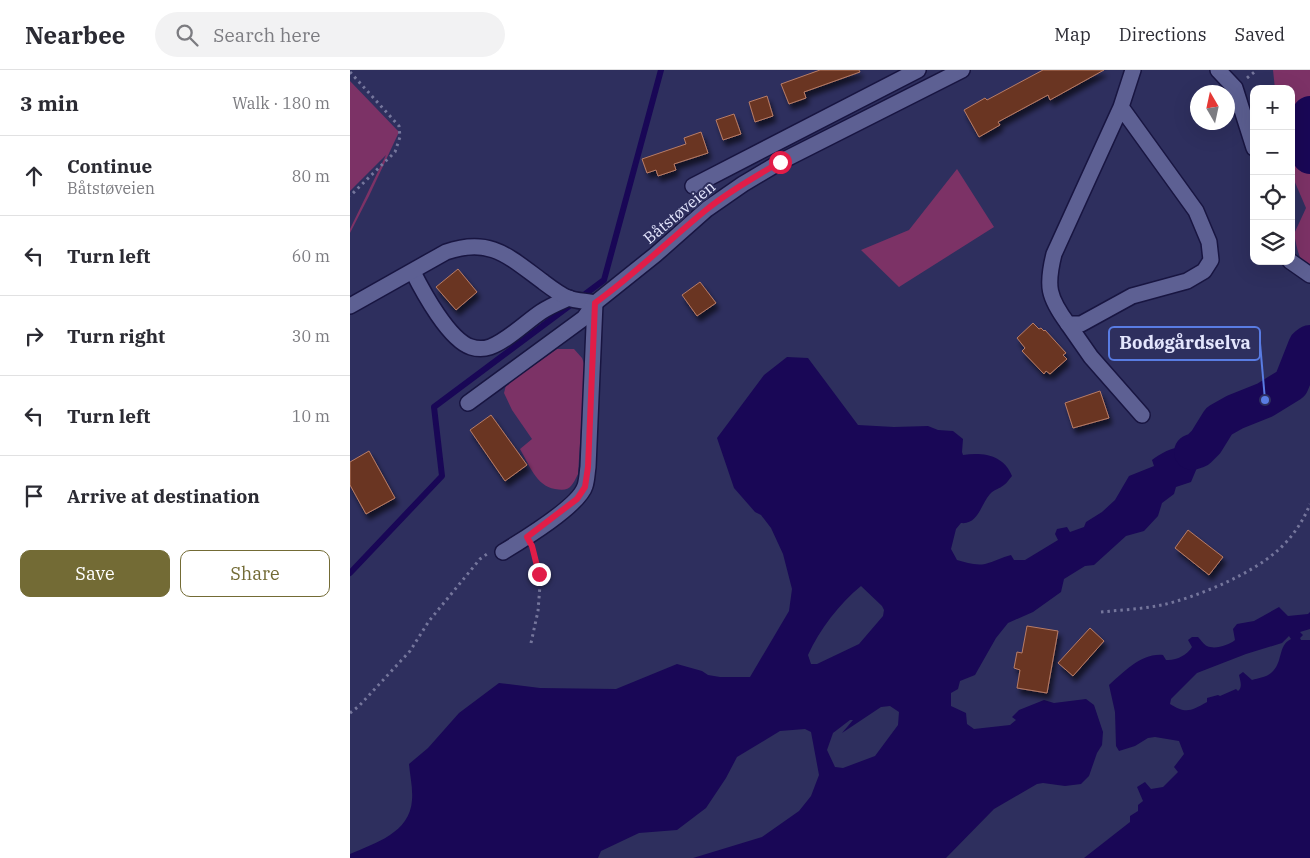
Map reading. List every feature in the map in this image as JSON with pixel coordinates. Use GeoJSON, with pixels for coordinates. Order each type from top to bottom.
{"type":"FeatureCollection","features":[{"type":"Feature","properties":{"kind":"street"},"geometry":{"type":"LineString","coordinates":[[693,186],[918,70]]}},
{"type":"Feature","properties":{"kind":"street","name":"Båtstøveien"},"geometry":{"type":"LineString","coordinates":[[468,403],[584,318],[595,303],[655,255],[707,209],[742,184],[780,162],[962,70]]}},
{"type":"Feature","properties":{"kind":"street"},"geometry":{"type":"LineString","coordinates":[[1133,70],[1121,107],[1054,254],[1049,275],[1050,294],[1057,310],[1091,357],[1142,416]]}},
{"type":"Feature","properties":{"kind":"street"},"geometry":{"type":"LineString","coordinates":[[1218,70],[1234,88],[1250,136]]}},
{"type":"Feature","properties":{"kind":"street"},"geometry":{"type":"LineString","coordinates":[[1068,324],[1081,324],[1132,296],[1187,281],[1204,271],[1211,260],[1209,242],[1196,211],[1121,107]]}},
{"type":"Feature","properties":{"kind":"street"},"geometry":{"type":"LineString","coordinates":[[350,306],[446,252],[460,247],[472,246],[486,247],[508,257],[569,298],[595,303],[588,467],[585,487],[577,499],[527,537],[503,552]]}},
{"type":"Feature","properties":{"kind":"street"},"geometry":{"type":"LineString","coordinates":[[1295,265],[1310,274]]}},
{"type":"Feature","properties":{"kind":"street"},"geometry":{"type":"LineString","coordinates":[[413,272],[427,300],[446,326],[464,344],[479,349],[499,343],[544,311],[569,298]]}},
{"type":"Feature","properties":{"kind":"path"},"geometry":{"type":"LineString","coordinates":[[350,72],[399,126],[400,137],[395,152],[350,196]]}},
{"type":"Feature","properties":{"kind":"path"},"geometry":{"type":"LineString","coordinates":[[1101,612],[1149,607],[1176,601],[1204,592],[1243,573],[1269,558],[1288,540],[1306,515],[1310,504]]}},
{"type":"Feature","properties":{"kind":"path"},"geometry":{"type":"LineString","coordinates":[[527,537],[535,558],[540,585],[538,611],[531,643]]}},
{"type":"Feature","properties":{"kind":"path"},"geometry":{"type":"LineString","coordinates":[[350,714],[410,652],[429,621],[480,559],[498,545],[503,552]]}},
{"type":"Feature","properties":{"kind":"shaded area"},"geometry":{"type":"Polygon","coordinates":[[[1273,70],[1310,70],[1310,102],[1299,122],[1301,150],[1310,170],[1310,268],[1300,258],[1295,239],[1295,232],[1306,208],[1295,182],[1295,85],[1275,85],[1273,70]]]}},
{"type":"Feature","properties":{"kind":"shaded area"},"geometry":{"type":"Polygon","coordinates":[[[350,81],[399,132],[350,233],[350,229],[386,155],[350,191],[350,81]]]}},
{"type":"Feature","properties":{"kind":"shaded area"},"geometry":{"type":"Polygon","coordinates":[[[957,169],[994,227],[899,287],[861,250],[909,230],[957,169]]]}},
{"type":"Feature","properties":{"kind":"shaded area"},"geometry":{"type":"Polygon","coordinates":[[[557,349],[574,349],[582,358],[585,366],[578,474],[572,485],[564,490],[548,487],[534,473],[520,449],[532,439],[512,410],[504,393],[506,385],[557,349]]]}},
{"type":"Feature","properties":{"kind":"shaded area"},"geometry":{"type":"Polygon","coordinates":[[[787,357],[808,358],[858,425],[928,426],[938,430],[953,431],[963,439],[963,455],[985,455],[1004,463],[1012,476],[1005,484],[990,494],[971,521],[961,523],[956,529],[951,549],[957,560],[971,564],[985,564],[1011,555],[1014,560],[1025,560],[1058,540],[1055,534],[1057,529],[1067,527],[1070,532],[1084,527],[1086,522],[1102,512],[1115,500],[1129,476],[1154,466],[1152,460],[1158,456],[1178,448],[1190,450],[1195,455],[1199,463],[1191,482],[1176,487],[1174,494],[1162,503],[1158,516],[1144,531],[1126,536],[1094,565],[1085,566],[1064,579],[1061,592],[1033,612],[1008,623],[996,638],[975,675],[960,681],[958,689],[951,693],[951,706],[966,713],[967,724],[974,729],[1010,725],[1016,720],[1012,717],[1019,710],[1044,700],[1054,703],[1086,699],[1094,705],[1103,732],[1102,745],[1097,753],[1089,776],[1081,784],[1065,786],[1037,784],[994,809],[946,858],[693,858],[762,837],[799,811],[811,796],[819,775],[811,732],[805,729],[780,731],[737,757],[726,778],[706,808],[677,830],[639,833],[601,851],[598,858],[350,858],[350,854],[390,835],[405,821],[410,811],[412,800],[409,764],[428,748],[459,713],[499,683],[540,688],[616,689],[677,664],[702,671],[708,675],[750,677],[789,611],[792,589],[783,554],[771,528],[734,488],[717,438],[764,375],[787,357]],[[861,586],[838,609],[818,636],[808,655],[811,664],[817,664],[859,644],[883,616],[884,610],[882,606],[861,586]],[[890,706],[881,707],[842,733],[853,720],[850,720],[833,733],[827,750],[835,767],[843,768],[875,756],[898,725],[899,712],[890,706]]]}},
{"type":"Feature","properties":{"kind":"shaded area"},"geometry":{"type":"Polygon","coordinates":[[[1279,607],[1288,616],[1308,614],[1310,612],[1310,629],[1300,632],[1303,635],[1300,638],[1301,640],[1310,640],[1310,858],[1084,858],[1130,822],[1130,816],[1138,811],[1138,805],[1143,801],[1137,787],[1145,782],[1151,789],[1163,787],[1178,772],[1174,767],[1184,754],[1179,741],[1155,737],[1148,738],[1135,746],[1119,751],[1116,746],[1115,712],[1109,685],[1133,664],[1147,657],[1163,655],[1166,660],[1174,660],[1181,657],[1192,647],[1188,640],[1192,637],[1198,637],[1205,645],[1210,647],[1229,644],[1235,640],[1233,629],[1237,624],[1254,621],[1279,607]],[[1289,636],[1282,643],[1246,654],[1197,673],[1171,699],[1170,704],[1180,709],[1192,709],[1207,702],[1207,698],[1220,696],[1236,689],[1238,691],[1241,685],[1239,675],[1243,672],[1252,680],[1267,676],[1275,669],[1284,646],[1291,639],[1289,636]]]}},
{"type":"Feature","properties":{"kind":"building"},"geometry":{"type":"Polygon","coordinates":[[[820,70],[859,70],[860,72],[804,92],[806,98],[789,104],[781,84],[820,70]]]}},
{"type":"Feature","properties":{"kind":"building"},"geometry":{"type":"Polygon","coordinates":[[[1043,70],[1104,70],[1050,100],[1048,95],[998,122],[1000,125],[979,137],[964,110],[1043,70]]]}},
{"type":"Feature","properties":{"kind":"building"},"geometry":{"type":"Polygon","coordinates":[[[767,96],[773,116],[755,122],[749,102],[767,96]]]}},
{"type":"Feature","properties":{"kind":"building"},"geometry":{"type":"Polygon","coordinates":[[[734,114],[741,134],[723,140],[716,120],[734,114]]]}},
{"type":"Feature","properties":{"kind":"building"},"geometry":{"type":"Polygon","coordinates":[[[701,132],[708,153],[674,164],[676,170],[658,176],[656,170],[647,173],[642,159],[686,144],[684,138],[701,132]]]}},
{"type":"Feature","properties":{"kind":"building"},"geometry":{"type":"Polygon","coordinates":[[[458,269],[477,292],[456,310],[436,287],[458,269]]]}},
{"type":"Feature","properties":{"kind":"building"},"geometry":{"type":"Polygon","coordinates":[[[700,282],[716,303],[697,316],[682,295],[700,282]]]}},
{"type":"Feature","properties":{"kind":"building"},"geometry":{"type":"Polygon","coordinates":[[[1033,323],[1039,329],[1045,330],[1066,353],[1063,355],[1067,359],[1050,374],[1046,371],[1044,374],[1022,351],[1025,348],[1017,338],[1033,323]]]}},
{"type":"Feature","properties":{"kind":"building"},"geometry":{"type":"Polygon","coordinates":[[[1100,391],[1109,418],[1073,428],[1065,403],[1100,391]]]}},
{"type":"Feature","properties":{"kind":"building"},"geometry":{"type":"Polygon","coordinates":[[[491,415],[527,465],[505,481],[470,430],[491,415]]]}},
{"type":"Feature","properties":{"kind":"building"},"geometry":{"type":"Polygon","coordinates":[[[369,451],[395,498],[366,514],[350,485],[350,462],[369,451]]]}},
{"type":"Feature","properties":{"kind":"building"},"geometry":{"type":"Polygon","coordinates":[[[1188,530],[1223,557],[1209,575],[1175,548],[1188,530]]]}},
{"type":"Feature","properties":{"kind":"building"},"geometry":{"type":"Polygon","coordinates":[[[1027,626],[1058,631],[1047,693],[1017,688],[1020,670],[1014,668],[1017,652],[1022,653],[1027,626]]]}},
{"type":"Feature","properties":{"kind":"building"},"geometry":{"type":"Polygon","coordinates":[[[1090,628],[1104,641],[1073,676],[1058,663],[1090,628]]]}},
{"type":"Feature","properties":{"kind":"waterway"},"geometry":{"type":"LineString","coordinates":[[350,573],[442,476],[434,407],[604,280],[661,70]]}},
{"type":"Feature","properties":{"kind":"waterway"},"geometry":{"type":"LineString","coordinates":[[1310,114],[1303,135],[1310,156]]}},
{"type":"Feature","properties":{"kind":"waterway"},"geometry":{"type":"LineString","coordinates":[[1192,452],[1198,450],[1206,442],[1219,421],[1235,412],[1265,400],[1291,384],[1306,346],[1310,343]]}},
{"type":"Feature","properties":{"kind":"place","name":"Bodøgårdselva"},"geometry":{"type":"Point","coordinates":[1265,400]}},
{"type":"Feature","properties":{"kind":"route"},"geometry":{"type":"LineString","coordinates":[[539,574],[532,546],[527,537],[577,499],[585,487],[588,467],[595,303],[655,255],[707,209],[742,184],[780,162]]}}]}
